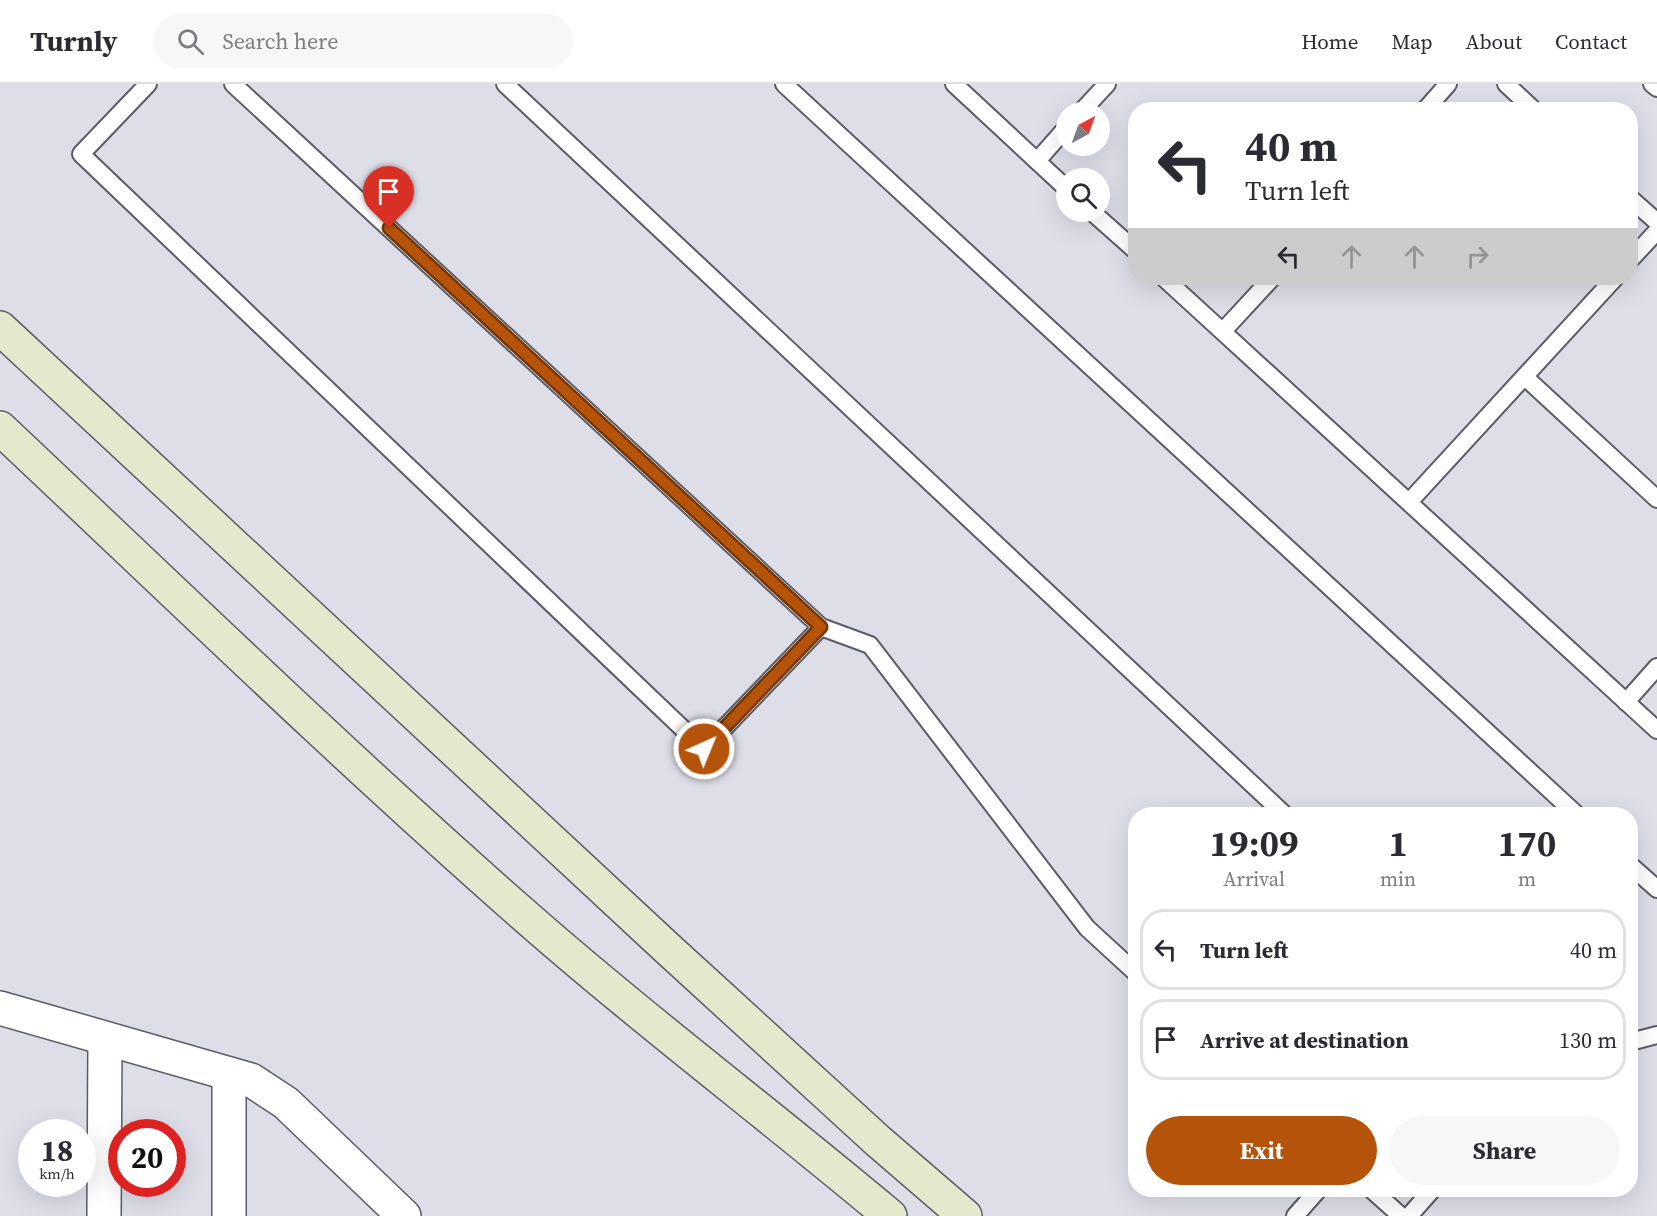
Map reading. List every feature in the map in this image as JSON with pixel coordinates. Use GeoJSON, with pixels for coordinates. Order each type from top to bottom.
{"type":"FeatureCollection","features":[{"type":"Feature","properties":{"kind":"main road"},"geometry":{"type":"LineString","coordinates":[[0,328],[667,948],[878,1141],[965,1216]]}},
{"type":"Feature","properties":{"kind":"main road"},"geometry":{"type":"LineString","coordinates":[[0,428],[514,907],[875,1213]]}},
{"type":"Feature","properties":{"kind":"street"},"geometry":{"type":"LineString","coordinates":[[0,1008],[251,1080],[286,1103],[404,1216]]}},
{"type":"Feature","properties":{"kind":"street"},"geometry":{"type":"LineString","coordinates":[[104,1216],[105,1039]]}},
{"type":"Feature","properties":{"kind":"street"},"geometry":{"type":"LineString","coordinates":[[229,1074],[229,1216]]}},
{"type":"Feature","properties":{"kind":"lane"},"geometry":{"type":"LineString","coordinates":[[148,84],[81,154],[704,749],[821,627]]}},
{"type":"Feature","properties":{"kind":"lane"},"geometry":{"type":"LineString","coordinates":[[233,84],[821,627],[870,645],[1087,928],[1128,966]]}},
{"type":"Feature","properties":{"kind":"lane"},"geometry":{"type":"LineString","coordinates":[[505,84],[1277,807]]}},
{"type":"Feature","properties":{"kind":"lane"},"geometry":{"type":"LineString","coordinates":[[784,84],[1568,807]]}},
{"type":"Feature","properties":{"kind":"lane"},"geometry":{"type":"LineString","coordinates":[[954,84],[1056,179]]}},
{"type":"Feature","properties":{"kind":"lane"},"geometry":{"type":"LineString","coordinates":[[1090,102],[1107,84]]}},
{"type":"Feature","properties":{"kind":"lane"},"geometry":{"type":"LineString","coordinates":[[1432,102],[1448,84]]}},
{"type":"Feature","properties":{"kind":"lane"},"geometry":{"type":"LineString","coordinates":[[1506,84],[1525,102]]}},
{"type":"Feature","properties":{"kind":"lane"},"geometry":{"type":"LineString","coordinates":[[1652,84],[1657,88]]}},
{"type":"Feature","properties":{"kind":"lane"},"geometry":{"type":"LineString","coordinates":[[1037,161],[1056,139]]}},
{"type":"Feature","properties":{"kind":"lane"},"geometry":{"type":"LineString","coordinates":[[1638,205],[1657,222]]}},
{"type":"Feature","properties":{"kind":"lane"},"geometry":{"type":"LineString","coordinates":[[1103,222],[1128,244]]}},
{"type":"Feature","properties":{"kind":"lane"},"geometry":{"type":"LineString","coordinates":[[1638,251],[1657,231]]}},
{"type":"Feature","properties":{"kind":"lane"},"geometry":{"type":"LineString","coordinates":[[1172,285],[1657,730]]}},
{"type":"Feature","properties":{"kind":"lane"},"geometry":{"type":"LineString","coordinates":[[1223,332],[1266,285]]}},
{"type":"Feature","properties":{"kind":"lane"},"geometry":{"type":"LineString","coordinates":[[1409,502],[1609,285]]}},
{"type":"Feature","properties":{"kind":"lane"},"geometry":{"type":"LineString","coordinates":[[1525,377],[1657,500]]}},
{"type":"Feature","properties":{"kind":"lane"},"geometry":{"type":"LineString","coordinates":[[1626,702],[1657,667]]}},
{"type":"Feature","properties":{"kind":"lane"},"geometry":{"type":"LineString","coordinates":[[1638,872],[1657,890]]}},
{"type":"Feature","properties":{"kind":"lane"},"geometry":{"type":"LineString","coordinates":[[1638,1040],[1657,1035]]}},
{"type":"Feature","properties":{"kind":"lane"},"geometry":{"type":"LineString","coordinates":[[1295,1216],[1312,1197]]}},
{"type":"Feature","properties":{"kind":"lane"},"geometry":{"type":"LineString","coordinates":[[1380,1197],[1401,1216]]}},
{"type":"Feature","properties":{"kind":"lane"},"geometry":{"type":"LineString","coordinates":[[1409,1216],[1426,1197]]}},
{"type":"Feature","properties":{"kind":"route"},"geometry":{"type":"LineString","coordinates":[[389,228],[821,627],[704,749]]}}]}
